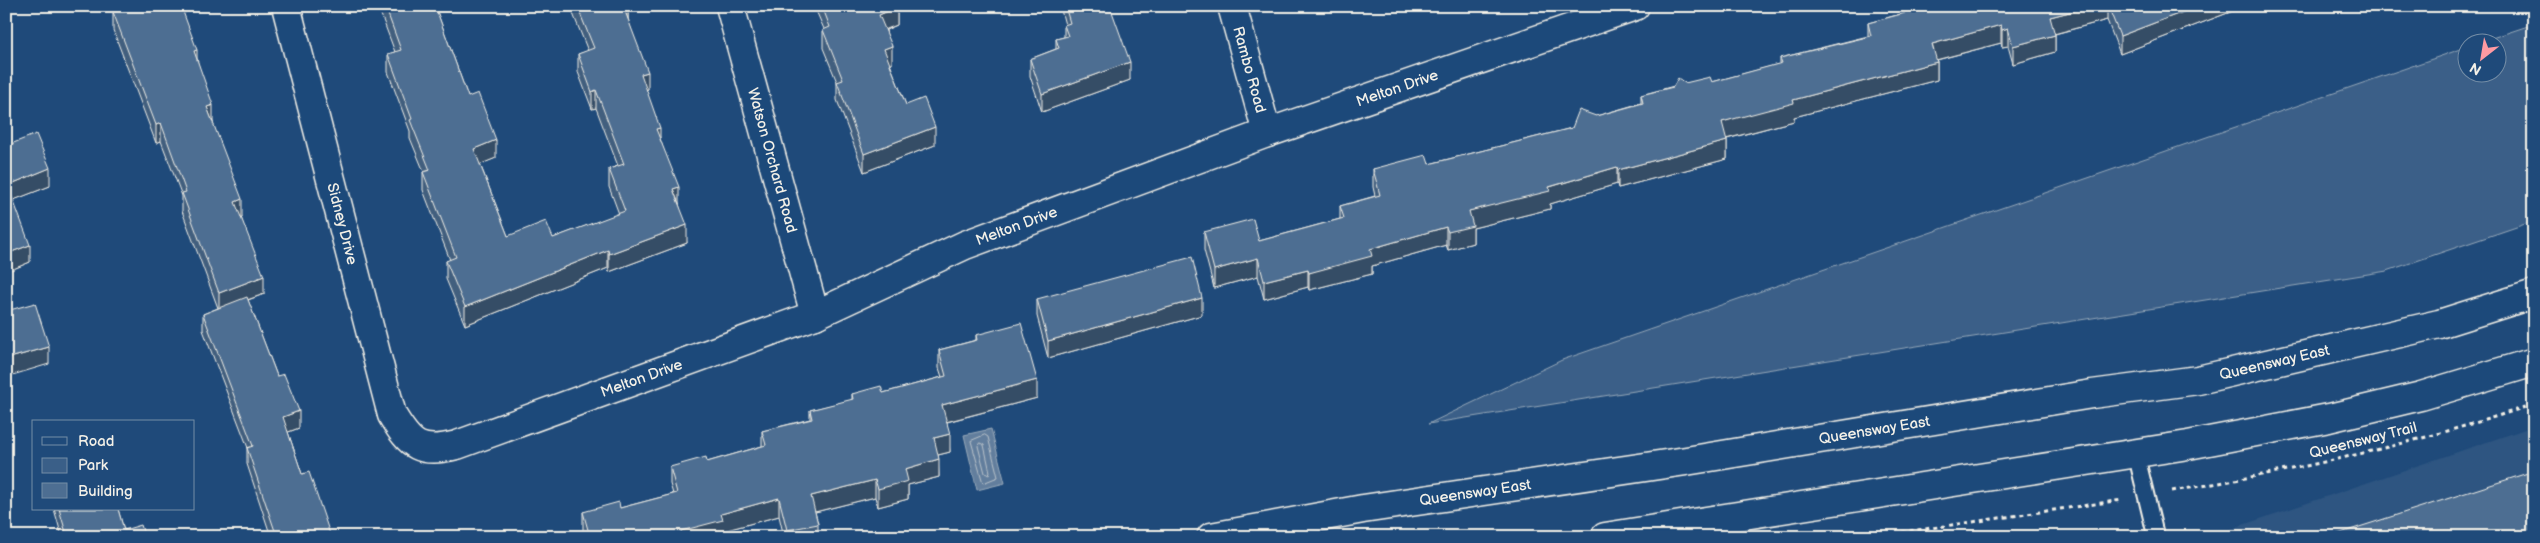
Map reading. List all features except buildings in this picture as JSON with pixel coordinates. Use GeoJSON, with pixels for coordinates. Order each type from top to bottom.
{"type":"FeatureCollection","features":[{"type":"Feature","properties":{"kind":"main road","name":"Sidney Drive"},"geometry":{"type":"LineString","coordinates":[[286,6],[384,390],[392,415],[405,438]]}},
{"type":"Feature","properties":{"kind":"main road","name":"Watson Orchard Road"},"geometry":{"type":"LineString","coordinates":[[730,6],[815,315]]}},
{"type":"Feature","properties":{"kind":"main road","name":"Rambo Road"},"geometry":{"type":"LineString","coordinates":[[1232,6],[1267,134]]}},
{"type":"Feature","properties":{"kind":"main road","name":"Melton Drive"},"geometry":{"type":"LineString","coordinates":[[405,438],[415,445],[435,451],[457,445],[815,315],[965,245],[1267,134],[1635,6]]}},
{"type":"Feature","properties":{"kind":"main road","name":"Queensway East"},"geometry":{"type":"LineString","coordinates":[[1210,537],[1363,509],[1686,461],[2092,394],[2198,380],[2439,324],[2534,294]]}},
{"type":"Feature","properties":{"kind":"main road"},"geometry":{"type":"LineString","coordinates":[[1605,537],[2136,454],[2329,418],[2421,396],[2534,362]]}},
{"type":"Feature","properties":{"kind":"lane"},"geometry":{"type":"LineString","coordinates":[[2136,454],[2156,537]]}},
{"type":"Feature","properties":{"kind":"path","name":"Queensway Trail"},"geometry":{"type":"LineString","coordinates":[[2195,487],[2302,467],[2398,444],[2534,404]]}},
{"type":"Feature","properties":{"kind":"path"},"geometry":{"type":"LineString","coordinates":[[1870,537],[2095,504]]}},
{"type":"Feature","properties":{"kind":"shaded area"},"geometry":{"type":"Polygon","coordinates":[[[2534,426],[2534,537],[2207,537],[2534,426]]]}},
{"type":"Feature","properties":{"kind":"green space"},"geometry":{"type":"Polygon","coordinates":[[[2534,24],[2534,221],[2387,271],[1428,424],[1562,360],[2458,50],[2458,82],[2508,82],[2508,33],[2534,24]]]}},
{"type":"Feature","properties":{"kind":"water"},"geometry":{"type":"Polygon","coordinates":[[[991,429],[1005,483],[977,490],[964,435],[991,429]]]}}]}
